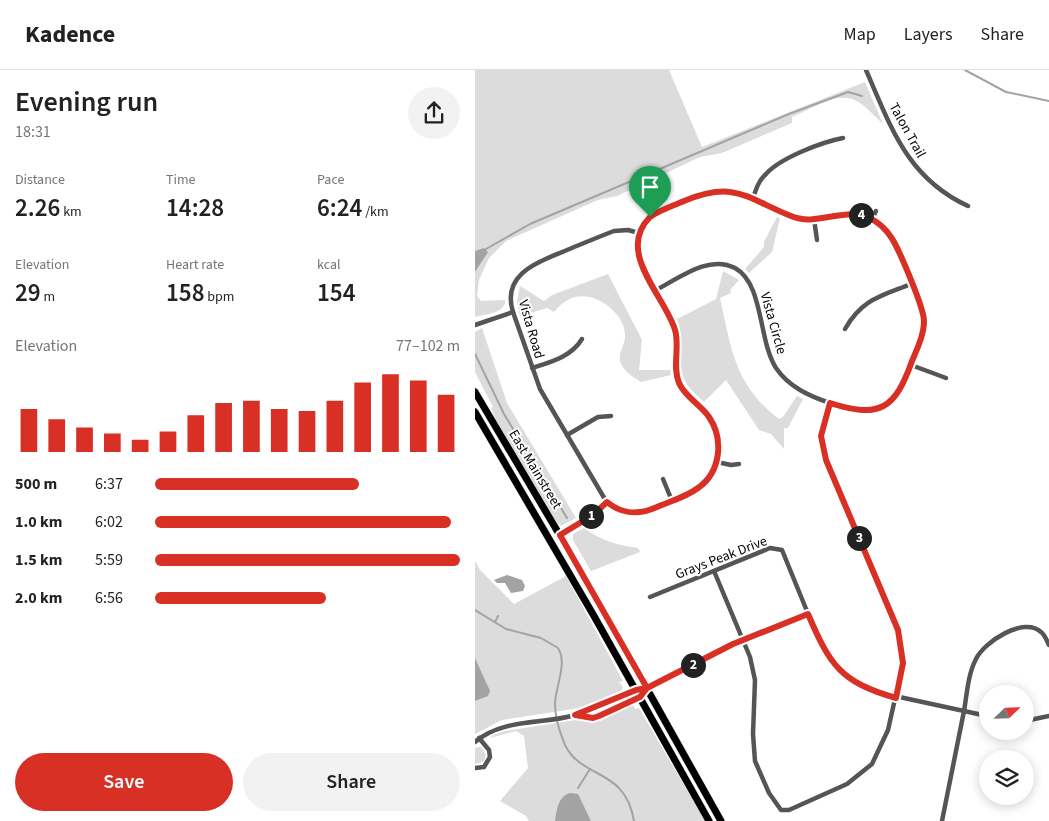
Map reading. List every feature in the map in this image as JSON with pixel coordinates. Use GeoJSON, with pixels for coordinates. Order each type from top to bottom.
{"type":"FeatureCollection","features":[{"type":"Feature","properties":{"kind":"main road","name":"East Mainstreet"},"geometry":{"type":"LineString","coordinates":[[475,392],[560,535],[721,821]]}},
{"type":"Feature","properties":{"kind":"main road","name":"East Mainstreet"},"geometry":{"type":"LineString","coordinates":[[475,412],[636,690],[709,821]]}},
{"type":"Feature","properties":{"kind":"street","name":"Talon Trail"},"geometry":{"type":"LineString","coordinates":[[866,70],[908,158],[933,186],[968,206]]}},
{"type":"Feature","properties":{"kind":"street"},"geometry":{"type":"LineString","coordinates":[[753,198],[762,178],[777,164],[827,142],[843,138]]}},
{"type":"Feature","properties":{"kind":"street","name":"Vista Circle"},"geometry":{"type":"LineString","coordinates":[[639,234],[645,222],[654,214],[706,193],[729,191],[753,198],[794,218],[814,219],[849,213],[872,219],[883,227],[892,238],[924,321],[911,365],[899,391],[882,406],[860,411],[830,403],[799,390],[778,370],[767,349],[751,286],[738,271],[725,265],[710,264],[655,290]]}},
{"type":"Feature","properties":{"kind":"street"},"geometry":{"type":"LineString","coordinates":[[872,219],[876,211]]}},
{"type":"Feature","properties":{"kind":"street"},"geometry":{"type":"LineString","coordinates":[[814,219],[817,240]]}},
{"type":"Feature","properties":{"kind":"street","name":"Vista Road"},"geometry":{"type":"LineString","coordinates":[[607,502],[543,395],[513,312],[511,299],[513,287],[520,275],[530,266],[614,231],[628,230],[639,234]]}},
{"type":"Feature","properties":{"kind":"street"},"geometry":{"type":"LineString","coordinates":[[560,535],[593,515],[607,502],[619,510],[635,513],[648,511],[671,501],[701,486],[717,462],[719,444],[716,430],[708,415],[686,393],[679,381],[675,331],[639,256],[639,234]]}},
{"type":"Feature","properties":{"kind":"street"},"geometry":{"type":"LineString","coordinates":[[845,329],[865,303],[911,284]]}},
{"type":"Feature","properties":{"kind":"street"},"geometry":{"type":"LineString","coordinates":[[475,324],[513,312]]}},
{"type":"Feature","properties":{"kind":"street"},"geometry":{"type":"LineString","coordinates":[[532,368],[561,358],[575,349],[582,339]]}},
{"type":"Feature","properties":{"kind":"street"},"geometry":{"type":"LineString","coordinates":[[911,365],[946,378]]}},
{"type":"Feature","properties":{"kind":"street"},"geometry":{"type":"LineString","coordinates":[[714,571],[750,657],[755,680],[753,734],[755,761],[769,793],[781,810],[789,810],[839,788],[865,772],[877,756],[885,739],[903,663],[898,630],[823,449],[822,432],[830,403]]}},
{"type":"Feature","properties":{"kind":"street"},"geometry":{"type":"LineString","coordinates":[[567,435],[598,417],[611,416]]}},
{"type":"Feature","properties":{"kind":"street"},"geometry":{"type":"LineString","coordinates":[[717,462],[731,465],[739,464]]}},
{"type":"Feature","properties":{"kind":"street"},"geometry":{"type":"LineString","coordinates":[[663,479],[671,501]]}},
{"type":"Feature","properties":{"kind":"street","name":"Grays Peak Drive"},"geometry":{"type":"LineString","coordinates":[[650,598],[770,548],[778,548],[785,556],[827,656],[841,672],[858,684],[896,698],[979,714]]}},
{"type":"Feature","properties":{"kind":"street"},"geometry":{"type":"LineString","coordinates":[[475,742],[503,726],[575,715],[636,690],[647,688],[743,640],[808,614]]}},
{"type":"Feature","properties":{"kind":"street"},"geometry":{"type":"LineString","coordinates":[[942,821],[975,660],[989,642],[1013,630],[1033,628],[1041,632],[1049,645]]}},
{"type":"Feature","properties":{"kind":"street"},"geometry":{"type":"LineString","coordinates":[[575,715],[596,718],[640,697],[647,688]]}},
{"type":"Feature","properties":{"kind":"street"},"geometry":{"type":"LineString","coordinates":[[1034,719],[1049,716]]}},
{"type":"Feature","properties":{"kind":"street"},"geometry":{"type":"LineString","coordinates":[[475,768],[486,765],[490,757],[489,750],[479,738]]}},
{"type":"Feature","properties":{"kind":"shaded area"},"geometry":{"type":"Polygon","coordinates":[[[475,70],[669,70],[702,147],[865,82],[883,124],[865,107],[852,99],[837,98],[830,100],[792,117],[792,123],[722,153],[700,157],[617,196],[598,200],[506,241],[489,258],[479,280],[477,296],[481,301],[505,300],[504,304],[502,308],[495,312],[475,317],[475,70]]]}},
{"type":"Feature","properties":{"kind":"shaded area"},"geometry":{"type":"Polygon","coordinates":[[[777,217],[780,218],[772,252],[749,273],[745,269],[764,247],[764,242],[777,217]]]}},
{"type":"Feature","properties":{"kind":"shaded area"},"geometry":{"type":"Polygon","coordinates":[[[484,248],[488,252],[475,272],[475,251],[484,248]]]}},
{"type":"Feature","properties":{"kind":"shaded area"},"geometry":{"type":"Polygon","coordinates":[[[723,271],[739,280],[730,290],[731,293],[720,298],[732,350],[744,379],[764,406],[779,419],[783,417],[797,396],[803,399],[788,428],[784,428],[784,449],[771,434],[759,430],[726,380],[704,402],[689,387],[682,374],[680,334],[677,319],[716,299],[723,271]]]}},
{"type":"Feature","properties":{"kind":"shaded area"},"geometry":{"type":"Polygon","coordinates":[[[608,274],[642,340],[639,370],[670,370],[671,375],[641,382],[627,372],[620,361],[625,338],[623,324],[615,312],[596,299],[584,296],[574,297],[562,304],[554,312],[547,308],[520,316],[517,302],[520,286],[544,301],[552,295],[608,274]]]}},
{"type":"Feature","properties":{"kind":"shaded area"},"geometry":{"type":"Polygon","coordinates":[[[482,328],[507,403],[576,518],[561,526],[557,523],[497,422],[491,408],[493,407],[475,372],[475,332],[482,328]]]}},
{"type":"Feature","properties":{"kind":"shaded area"},"geometry":{"type":"Polygon","coordinates":[[[584,528],[610,542],[638,548],[640,552],[591,571],[573,540],[573,534],[584,528]]]}},
{"type":"Feature","properties":{"kind":"shaded area"},"geometry":{"type":"Polygon","coordinates":[[[475,561],[480,570],[514,604],[566,576],[623,681],[619,682],[623,687],[621,692],[580,708],[502,720],[475,734],[475,561]]]}},
{"type":"Feature","properties":{"kind":"shaded area"},"geometry":{"type":"Polygon","coordinates":[[[507,575],[522,580],[525,586],[523,591],[511,593],[505,583],[497,583],[494,580],[507,575]]]}},
{"type":"Feature","properties":{"kind":"shaded area"},"geometry":{"type":"Polygon","coordinates":[[[475,658],[490,691],[488,696],[475,701],[475,658]]]}},
{"type":"Feature","properties":{"kind":"shaded area"},"geometry":{"type":"Polygon","coordinates":[[[624,697],[625,700],[607,711],[593,715],[593,710],[624,697]]]}},
{"type":"Feature","properties":{"kind":"shaded area"},"geometry":{"type":"Polygon","coordinates":[[[633,704],[635,709],[639,708],[705,821],[529,821],[526,816],[500,801],[528,768],[524,736],[516,731],[490,738],[493,735],[505,731],[575,720],[596,720],[633,704]]]}},
{"type":"Feature","properties":{"kind":"shaded area"},"geometry":{"type":"Polygon","coordinates":[[[480,747],[485,752],[485,758],[483,762],[475,764],[475,748],[480,747]]]}},
{"type":"Feature","properties":{"kind":"shaded area"},"geometry":{"type":"Polygon","coordinates":[[[571,793],[578,794],[591,821],[555,821],[561,800],[571,793]]]}},
{"type":"Feature","properties":{"kind":"waterway"},"geometry":{"type":"LineString","coordinates":[[965,70],[1006,92],[1049,101]]}},
{"type":"Feature","properties":{"kind":"waterway"},"geometry":{"type":"LineString","coordinates":[[486,249],[530,224],[789,114],[848,92],[862,96]]}},
{"type":"Feature","properties":{"kind":"waterway"},"geometry":{"type":"LineString","coordinates":[[475,354],[504,414],[567,518]]}},
{"type":"Feature","properties":{"kind":"waterway"},"geometry":{"type":"LineString","coordinates":[[475,610],[506,629],[541,638],[558,648],[562,661],[555,709],[565,745],[572,756],[613,782],[622,791],[629,804],[634,821]]}},
{"type":"Feature","properties":{"kind":"waterway"},"geometry":{"type":"LineString","coordinates":[[495,622],[498,616]]}},
{"type":"Feature","properties":{"kind":"waterway"},"geometry":{"type":"LineString","coordinates":[[578,788],[590,769]]}},
{"type":"Feature","properties":{"kind":"route"},"geometry":{"type":"LineString","coordinates":[[650,217],[643,225],[639,234],[637,245],[639,256],[674,328],[677,377],[681,387],[708,415],[714,425],[719,441],[718,457],[707,479],[701,486],[690,493],[639,513],[623,511],[607,502],[593,515],[560,535],[647,688],[640,697],[599,716],[593,718],[575,715],[636,690],[647,688],[733,644],[808,614],[822,648],[841,672],[858,684],[896,698],[903,663],[901,640],[826,460],[821,440],[830,403],[860,411],[876,409],[891,401],[903,386],[911,365],[922,333],[923,318],[892,238],[883,227],[872,219],[861,215],[845,213],[811,220],[801,220],[748,196],[729,191],[710,191],[700,194],[650,217]]}}]}
